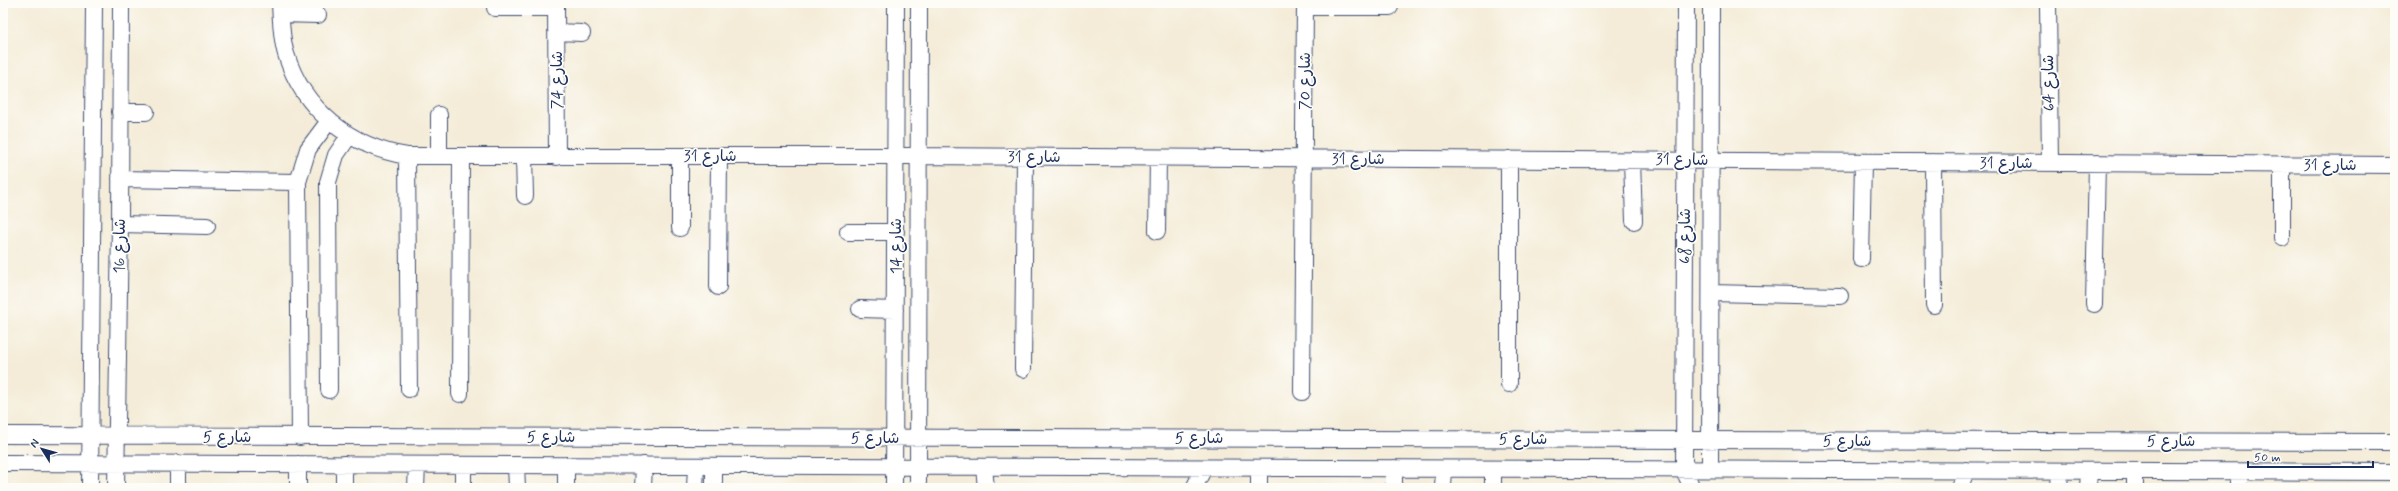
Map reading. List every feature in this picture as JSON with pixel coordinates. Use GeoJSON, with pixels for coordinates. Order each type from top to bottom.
{"type":"FeatureCollection","features":[{"type":"Feature","properties":{"kind":"street","name":"شارع 16"},"geometry":{"type":"LineString","coordinates":[[90,488],[94,3]]}},
{"type":"Feature","properties":{"kind":"street","name":"شارع 16"},"geometry":{"type":"LineString","coordinates":[[116,488],[120,224],[121,3]]}},
{"type":"Feature","properties":{"kind":"street","name":"شارع 14"},"geometry":{"type":"LineString","coordinates":[[894,488],[896,3]]}},
{"type":"Feature","properties":{"kind":"street","name":"شارع 14"},"geometry":{"type":"LineString","coordinates":[[918,488],[919,3]]}},
{"type":"Feature","properties":{"kind":"street","name":"شارع 68"},"geometry":{"type":"LineString","coordinates":[[1684,470],[1686,3]]}},
{"type":"Feature","properties":{"kind":"street","name":"شارع 68"},"geometry":{"type":"LineString","coordinates":[[1710,470],[1712,161],[1711,3]]}},
{"type":"Feature","properties":{"kind":"street","name":"شارع 64"},"geometry":{"type":"LineString","coordinates":[[2048,3],[2050,163]]}},
{"type":"Feature","properties":{"kind":"street"},"geometry":{"type":"LineString","coordinates":[[1305,5],[1390,7]]}},
{"type":"Feature","properties":{"kind":"street","name":"شارع 70"},"geometry":{"type":"LineString","coordinates":[[1302,392],[1305,5]]}},
{"type":"Feature","properties":{"kind":"street"},"geometry":{"type":"LineString","coordinates":[[495,8],[556,6]]}},
{"type":"Feature","properties":{"kind":"street","name":"شارع 74"},"geometry":{"type":"LineString","coordinates":[[556,6],[557,157]]}},
{"type":"Feature","properties":{"kind":"street"},"geometry":{"type":"LineString","coordinates":[[281,9],[318,15]]}},
{"type":"Feature","properties":{"kind":"street","name":"شارع 31"},"geometry":{"type":"LineString","coordinates":[[281,9],[281,33],[292,72],[314,107],[349,136],[377,149],[407,156],[919,156],[2395,165]]}},
{"type":"Feature","properties":{"kind":"street"},"geometry":{"type":"LineString","coordinates":[[557,32],[582,33]]}},
{"type":"Feature","properties":{"kind":"street"},"geometry":{"type":"LineString","coordinates":[[120,112],[146,112]]}},
{"type":"Feature","properties":{"kind":"street"},"geometry":{"type":"LineString","coordinates":[[439,115],[439,156]]}},
{"type":"Feature","properties":{"kind":"street"},"geometry":{"type":"LineString","coordinates":[[300,437],[298,182],[308,149],[330,121]]}},
{"type":"Feature","properties":{"kind":"street"},"geometry":{"type":"LineString","coordinates":[[329,390],[328,182],[336,155],[349,136]]}},
{"type":"Feature","properties":{"kind":"street"},"geometry":{"type":"LineString","coordinates":[[407,156],[409,389]]}},
{"type":"Feature","properties":{"kind":"street"},"geometry":{"type":"LineString","coordinates":[[460,394],[461,156]]}},
{"type":"Feature","properties":{"kind":"street"},"geometry":{"type":"LineString","coordinates":[[524,156],[524,196]]}},
{"type":"Feature","properties":{"kind":"street"},"geometry":{"type":"LineString","coordinates":[[680,156],[680,228]]}},
{"type":"Feature","properties":{"kind":"street"},"geometry":{"type":"LineString","coordinates":[[718,287],[719,156]]}},
{"type":"Feature","properties":{"kind":"street"},"geometry":{"type":"LineString","coordinates":[[1023,368],[1025,157]]}},
{"type":"Feature","properties":{"kind":"street"},"geometry":{"type":"LineString","coordinates":[[1157,231],[1158,158]]}},
{"type":"Feature","properties":{"kind":"street"},"geometry":{"type":"LineString","coordinates":[[1508,160],[1509,384]]}},
{"type":"Feature","properties":{"kind":"street"},"geometry":{"type":"LineString","coordinates":[[1632,160],[1634,221]]}},
{"type":"Feature","properties":{"kind":"street"},"geometry":{"type":"LineString","coordinates":[[1861,259],[1864,162]]}},
{"type":"Feature","properties":{"kind":"street"},"geometry":{"type":"LineString","coordinates":[[1933,162],[1934,305]]}},
{"type":"Feature","properties":{"kind":"street"},"geometry":{"type":"LineString","coordinates":[[2094,304],[2097,164]]}},
{"type":"Feature","properties":{"kind":"street"},"geometry":{"type":"LineString","coordinates":[[2282,164],[2282,238]]}},
{"type":"Feature","properties":{"kind":"street"},"geometry":{"type":"LineString","coordinates":[[120,179],[298,182]]}},
{"type":"Feature","properties":{"kind":"street"},"geometry":{"type":"LineString","coordinates":[[120,224],[207,226]]}},
{"type":"Feature","properties":{"kind":"street"},"geometry":{"type":"LineString","coordinates":[[848,232],[896,232]]}},
{"type":"Feature","properties":{"kind":"street"},"geometry":{"type":"LineString","coordinates":[[1711,294],[1840,296]]}},
{"type":"Feature","properties":{"kind":"street"},"geometry":{"type":"LineString","coordinates":[[860,309],[895,310]]}},
{"type":"Feature","properties":{"kind":"street","name":"شارع 5"},"geometry":{"type":"LineString","coordinates":[[3,435],[2395,442]]}},
{"type":"Feature","properties":{"kind":"street","name":"شارع 5"},"geometry":{"type":"LineString","coordinates":[[3,463],[2395,472]]}},
{"type":"Feature","properties":{"kind":"street"},"geometry":{"type":"LineString","coordinates":[[178,464],[178,486],[181,488]]}},
{"type":"Feature","properties":{"kind":"street"},"geometry":{"type":"LineString","coordinates":[[298,464],[298,488]]}},
{"type":"Feature","properties":{"kind":"street"},"geometry":{"type":"LineString","coordinates":[[344,464],[344,488]]}},
{"type":"Feature","properties":{"kind":"street"},"geometry":{"type":"LineString","coordinates":[[416,488],[417,465]]}},
{"type":"Feature","properties":{"kind":"street"},"geometry":{"type":"LineString","coordinates":[[463,465],[463,488]]}},
{"type":"Feature","properties":{"kind":"street"},"geometry":{"type":"LineString","coordinates":[[516,465],[517,488]]}},
{"type":"Feature","properties":{"kind":"street"},"geometry":{"type":"LineString","coordinates":[[566,465],[566,488]]}},
{"type":"Feature","properties":{"kind":"street"},"geometry":{"type":"LineString","coordinates":[[644,466],[644,488]]}},
{"type":"Feature","properties":{"kind":"street"},"geometry":{"type":"LineString","coordinates":[[695,488],[696,466]]}},
{"type":"Feature","properties":{"kind":"street"},"geometry":{"type":"LineString","coordinates":[[714,466],[714,488]]}},
{"type":"Feature","properties":{"kind":"street"},"geometry":{"type":"LineString","coordinates":[[984,467],[986,488]]}},
{"type":"Feature","properties":{"kind":"street"},"geometry":{"type":"LineString","coordinates":[[1194,488],[1204,468]]}},
{"type":"Feature","properties":{"kind":"street"},"geometry":{"type":"LineString","coordinates":[[1259,468],[1259,488]]}},
{"type":"Feature","properties":{"kind":"street"},"geometry":{"type":"LineString","coordinates":[[1394,468],[1394,488]]}},
{"type":"Feature","properties":{"kind":"street"},"geometry":{"type":"LineString","coordinates":[[1443,488],[1444,468]]}},
{"type":"Feature","properties":{"kind":"street"},"geometry":{"type":"LineString","coordinates":[[1493,469],[1493,488]]}},
{"type":"Feature","properties":{"kind":"street"},"geometry":{"type":"LineString","coordinates":[[1684,470],[1692,488]]}},
{"type":"Feature","properties":{"kind":"street"},"geometry":{"type":"LineString","coordinates":[[1960,488],[1966,470]]}},
{"type":"Feature","properties":{"kind":"street"},"geometry":{"type":"LineString","coordinates":[[2059,488],[2060,471]]}},
{"type":"Feature","properties":{"kind":"street"},"geometry":{"type":"LineString","coordinates":[[2088,471],[2088,488]]}},
{"type":"Feature","properties":{"kind":"street"},"geometry":{"type":"LineString","coordinates":[[2135,471],[2135,488]]}},
{"type":"Feature","properties":{"kind":"street"},"geometry":{"type":"LineString","coordinates":[[2239,472],[2239,488]]}}]}
